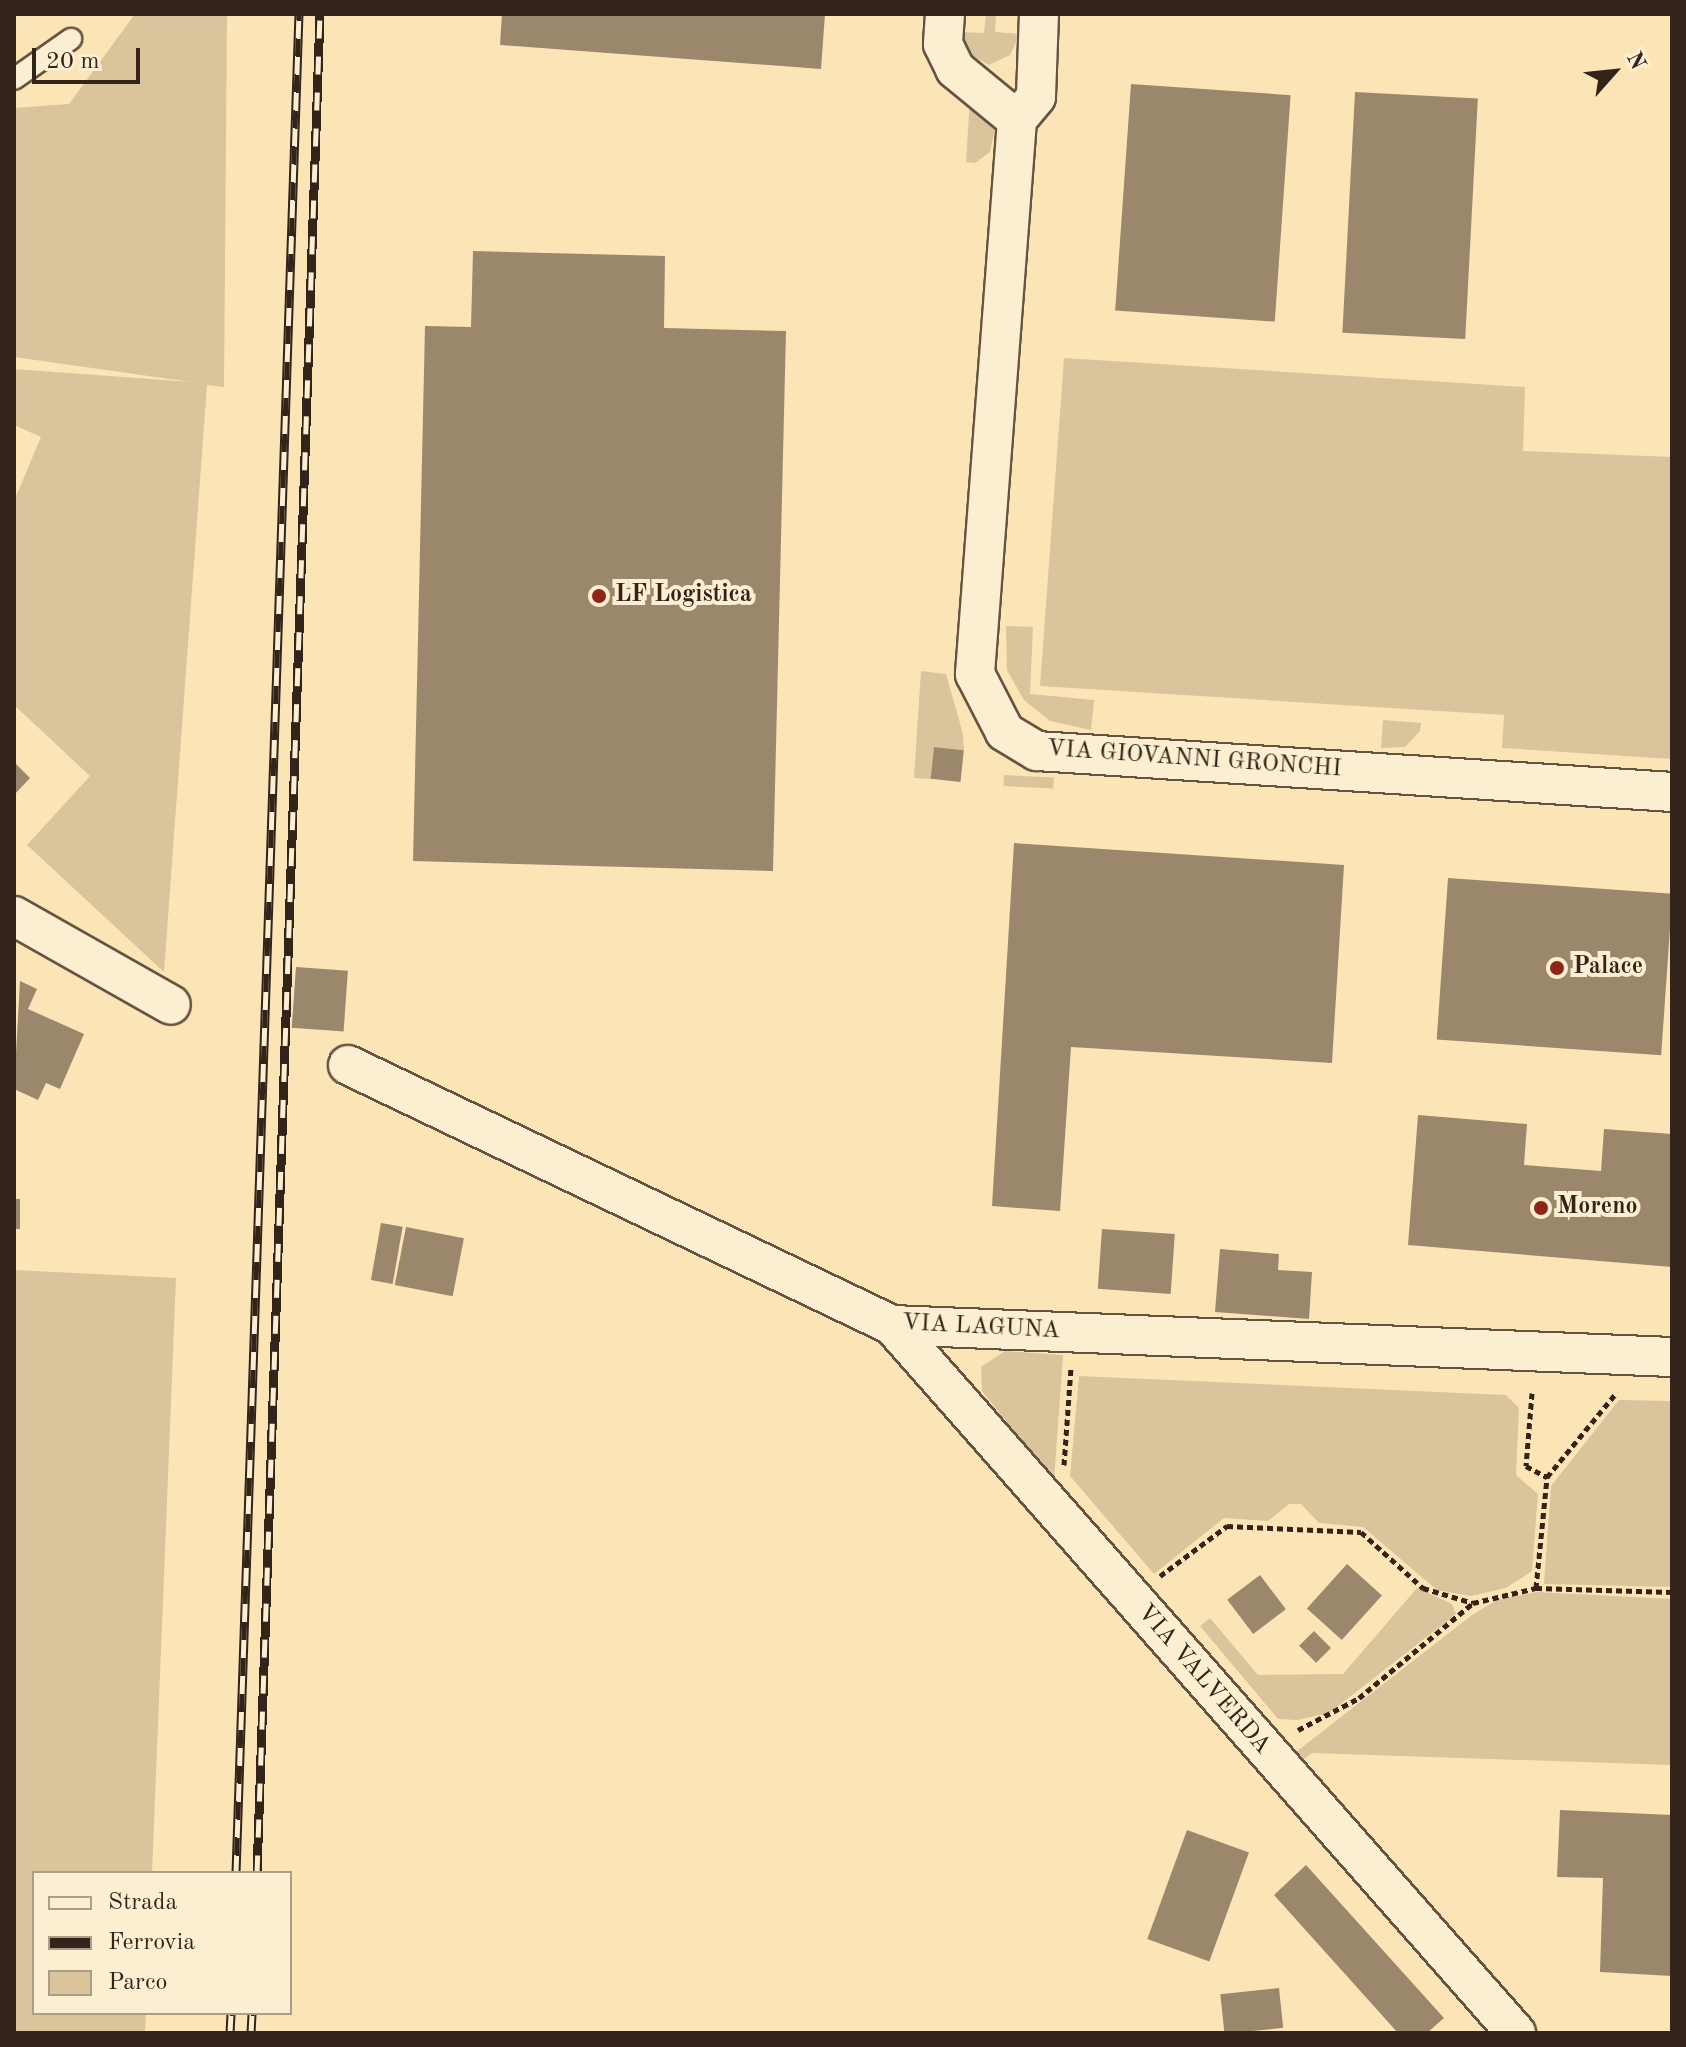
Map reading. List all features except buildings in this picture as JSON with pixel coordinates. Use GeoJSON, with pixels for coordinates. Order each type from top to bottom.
{"type":"FeatureCollection","features":[{"type":"Feature","properties":{"kind":"street"},"geometry":{"type":"LineString","coordinates":[[945,14],[943,44],[955,69],[981,84],[1017,120]]}},
{"type":"Feature","properties":{"kind":"street","name":"VIA GIOVANNI GRONCHI"},"geometry":{"type":"LineString","coordinates":[[1039,14],[1036,97],[1017,120],[975,674],[1005,732],[1037,751],[1672,792]]}},
{"type":"Feature","properties":{"kind":"street"},"geometry":{"type":"LineString","coordinates":[[981,84],[1038,52]]}},
{"type":"Feature","properties":{"kind":"street"},"geometry":{"type":"LineString","coordinates":[[14,916],[171,1005]]}},
{"type":"Feature","properties":{"kind":"street","name":"VIA LAGUNA"},"geometry":{"type":"LineString","coordinates":[[348,1065],[892,1325],[1672,1357]]}},
{"type":"Feature","properties":{"kind":"street","name":"VIA VALVERDA"},"geometry":{"type":"LineString","coordinates":[[892,1325],[1516,2033]]}},
{"type":"Feature","properties":{"kind":"lane"},"geometry":{"type":"LineString","coordinates":[[14,79],[71,39]]}},
{"type":"Feature","properties":{"kind":"path"},"geometry":{"type":"LineString","coordinates":[[1063,1478],[1071,1368]]}},
{"type":"Feature","properties":{"kind":"path"},"geometry":{"type":"LineString","coordinates":[[1532,1393],[1526,1466],[1547,1477]]}},
{"type":"Feature","properties":{"kind":"path"},"geometry":{"type":"LineString","coordinates":[[1536,1588],[1547,1477],[1617,1397]]}},
{"type":"Feature","properties":{"kind":"path"},"geometry":{"type":"LineString","coordinates":[[1153,1582],[1227,1526],[1361,1532],[1423,1588],[1473,1603]]}},
{"type":"Feature","properties":{"kind":"path"},"geometry":{"type":"LineString","coordinates":[[1285,1734],[1336,1715],[1473,1603],[1536,1588],[1672,1592]]}},
{"type":"Feature","properties":{"kind":"green space"},"geometry":{"type":"Polygon","coordinates":[[[135,14],[227,14],[224,387],[207,385],[164,972],[27,845],[90,776],[14,705],[14,501],[41,437],[14,425],[14,369],[191,382],[14,357],[14,108],[69,104],[135,14]]]}},
{"type":"Feature","properties":{"kind":"green space"},"geometry":{"type":"Polygon","coordinates":[[[986,14],[996,14],[995,32],[1020,34],[1010,55],[989,65],[966,52],[959,32],[984,33],[986,14]]]}},
{"type":"Feature","properties":{"kind":"green space"},"geometry":{"type":"Polygon","coordinates":[[[970,98],[995,128],[990,152],[975,163],[966,162],[970,98]]]}},
{"type":"Feature","properties":{"kind":"green space"},"geometry":{"type":"Polygon","coordinates":[[[1064,358],[1525,387],[1523,451],[1672,457],[1672,759],[1502,748],[1504,715],[1040,686],[1064,358]]]}},
{"type":"Feature","properties":{"kind":"green space"},"geometry":{"type":"Polygon","coordinates":[[[1006,626],[1033,627],[1030,694],[1094,700],[1091,730],[1050,721],[1024,700],[1007,670],[1006,626]]]}},
{"type":"Feature","properties":{"kind":"green space"},"geometry":{"type":"Polygon","coordinates":[[[921,671],[946,674],[963,734],[964,750],[934,747],[931,779],[914,778],[921,671]]]}},
{"type":"Feature","properties":{"kind":"green space"},"geometry":{"type":"Polygon","coordinates":[[[1383,720],[1421,723],[1420,731],[1405,747],[1381,748],[1383,720]]]}},
{"type":"Feature","properties":{"kind":"green space"},"geometry":{"type":"Polygon","coordinates":[[[1004,775],[1054,778],[1053,789],[1003,786],[1004,775]]]}},
{"type":"Feature","properties":{"kind":"green space"},"geometry":{"type":"Polygon","coordinates":[[[14,1270],[176,1278],[152,1871],[32,1871],[32,2015],[146,2015],[145,2033],[14,2033],[14,1270]]]}},
{"type":"Feature","properties":{"kind":"green space"},"geometry":{"type":"Polygon","coordinates":[[[1005,1351],[1063,1355],[1054,1481],[982,1391],[981,1367],[1005,1351]]]}},
{"type":"Feature","properties":{"kind":"green space"},"geometry":{"type":"Polygon","coordinates":[[[1079,1376],[1506,1395],[1519,1408],[1516,1475],[1538,1494],[1532,1571],[1506,1588],[1471,1596],[1437,1590],[1363,1527],[1319,1523],[1301,1504],[1289,1504],[1268,1521],[1224,1518],[1154,1574],[1070,1476],[1079,1376]]]}},
{"type":"Feature","properties":{"kind":"green space"},"geometry":{"type":"Polygon","coordinates":[[[1619,1400],[1672,1401],[1672,1587],[1544,1584],[1551,1486],[1619,1400]]]}},
{"type":"Feature","properties":{"kind":"green space"},"geometry":{"type":"Polygon","coordinates":[[[1417,1588],[1452,1604],[1456,1614],[1329,1713],[1297,1720],[1278,1719],[1200,1626],[1210,1618],[1258,1675],[1343,1674],[1417,1588]]]}},
{"type":"Feature","properties":{"kind":"green space"},"geometry":{"type":"Polygon","coordinates":[[[1537,1592],[1672,1599],[1672,1765],[1312,1753],[1303,1760],[1296,1752],[1472,1615],[1497,1600],[1537,1592]]]}},
{"type":"Feature","properties":{"kind":"railway"},"geometry":{"type":"LineString","coordinates":[[236,1871],[299,14]]}},
{"type":"Feature","properties":{"kind":"railway"},"geometry":{"type":"LineString","coordinates":[[257,1871],[320,14]]}},
{"type":"Feature","properties":{"kind":"railway"},"geometry":{"type":"LineString","coordinates":[[230,2033],[231,2015]]}},
{"type":"Feature","properties":{"kind":"railway"},"geometry":{"type":"LineString","coordinates":[[251,2033],[252,2015]]}},
{"type":"Feature","properties":{"kind":"place","name":"LF Logistica"},"geometry":{"type":"Point","coordinates":[599,596]}},
{"type":"Feature","properties":{"kind":"place","name":"Palace"},"geometry":{"type":"Point","coordinates":[1557,968]}},
{"type":"Feature","properties":{"kind":"place","name":"Moreno"},"geometry":{"type":"Point","coordinates":[1541,1208]}}]}
